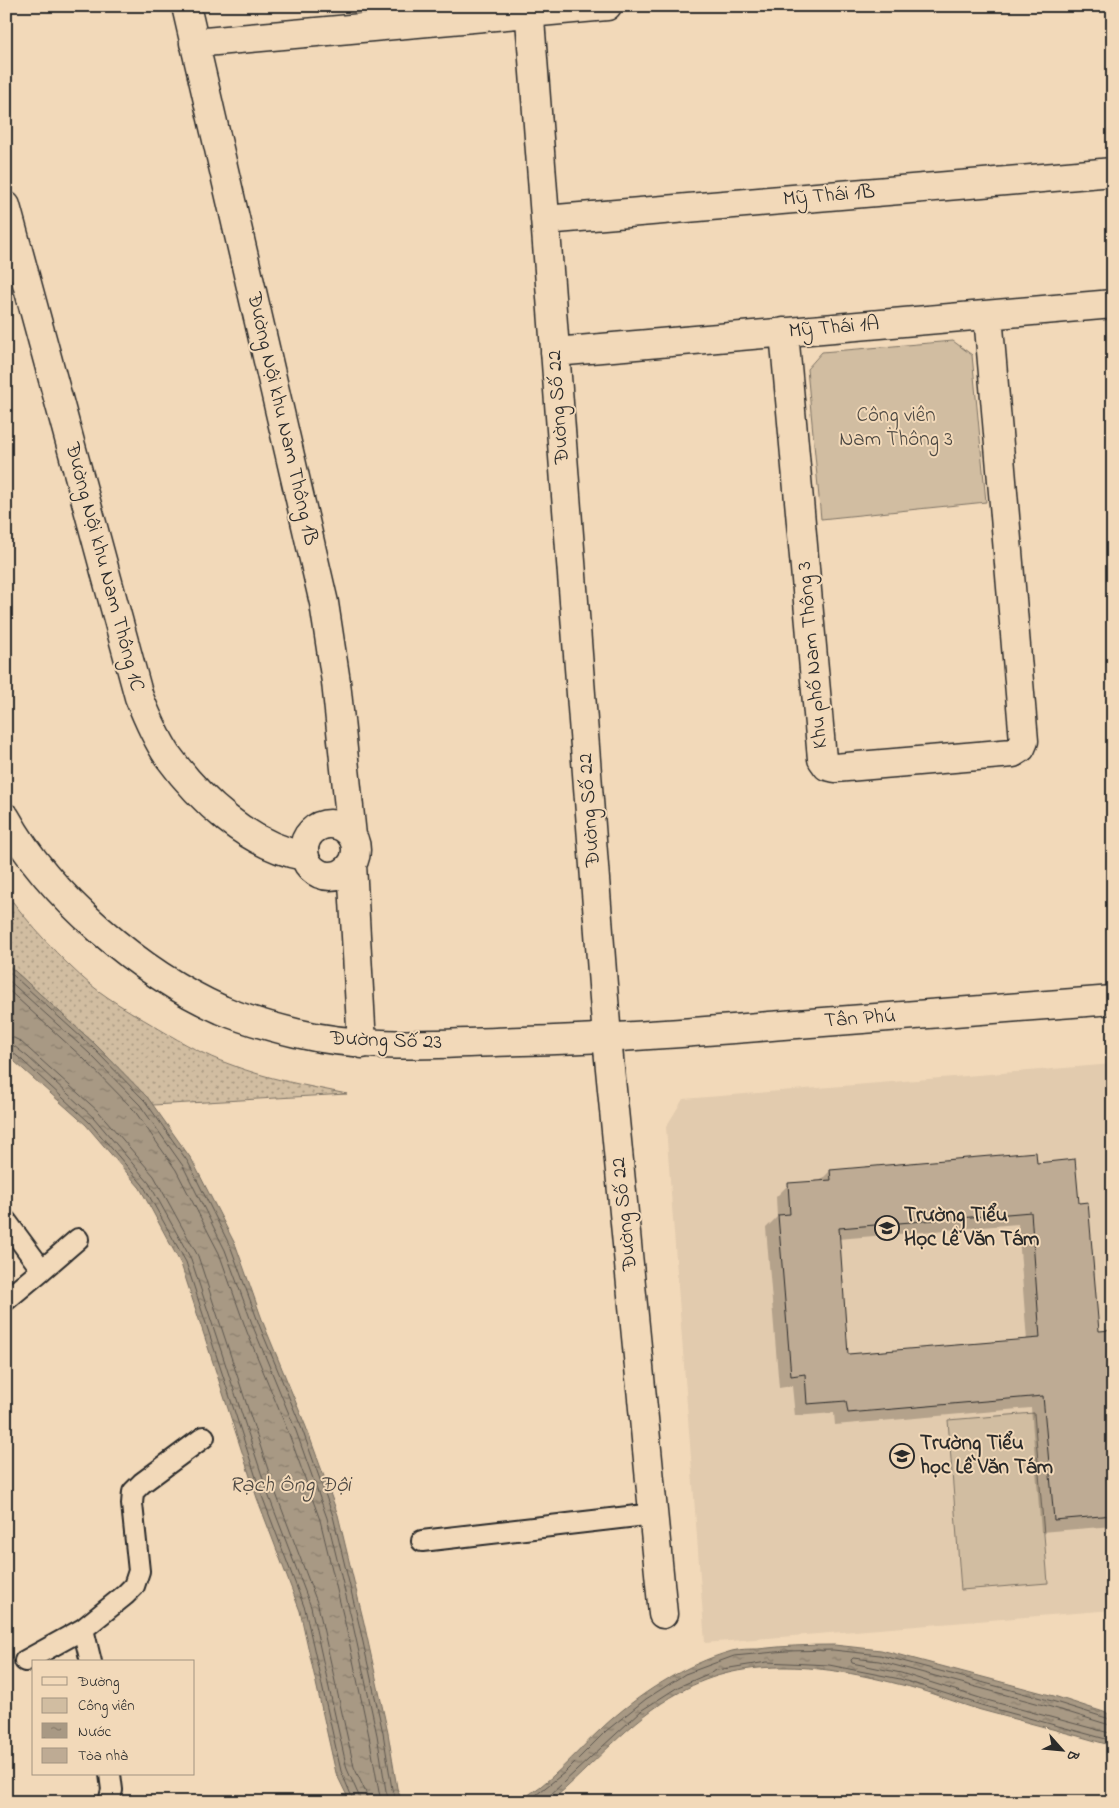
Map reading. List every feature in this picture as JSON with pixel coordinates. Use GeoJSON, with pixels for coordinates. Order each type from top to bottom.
{"type":"FeatureCollection","features":[{"type":"Feature","properties":{"kind":"street","name":"Đường Nội khu Nam Thông 1B"},"geometry":{"type":"LineString","coordinates":[[186,6],[324,603],[336,682],[352,836]]}},
{"type":"Feature","properties":{"kind":"street"},"geometry":{"type":"LineString","coordinates":[[194,43],[529,10],[607,6]]}},
{"type":"Feature","properties":{"kind":"street","name":"Đường Số 22"},"geometry":{"type":"LineString","coordinates":[[529,10],[607,1038],[663,1614]]}},
{"type":"Feature","properties":{"kind":"street","name":"Mỹ Thái 1B"},"geometry":{"type":"LineString","coordinates":[[545,220],[1113,172]]}},
{"type":"Feature","properties":{"kind":"street","name":"Đường Nội khu Nam Thông 1C"},"geometry":{"type":"LineString","coordinates":[[6,206],[139,698],[150,725],[167,754],[186,779],[218,811],[272,846],[285,852],[304,856]]}},
{"type":"Feature","properties":{"kind":"street","name":"Mỹ Thái 1A"},"geometry":{"type":"LineString","coordinates":[[555,352],[1113,304]]}},
{"type":"Feature","properties":{"kind":"street","name":"Khu phố Nam Thông 3"},"geometry":{"type":"LineString","coordinates":[[784,332],[822,759],[827,766],[835,768],[1013,752],[1021,748],[1024,740],[988,315]]}},
{"type":"Feature","properties":{"kind":"street","name":"Đường Số 23"},"geometry":{"type":"LineString","coordinates":[[6,818],[40,869],[104,933],[148,968],[196,997],[222,1010],[249,1020],[298,1034],[362,1044],[607,1038]]}},
{"type":"Feature","properties":{"kind":"street"},"geometry":{"type":"LineString","coordinates":[[352,864],[346,871],[340,874],[328,877],[316,873],[310,868],[304,856],[305,842],[311,832],[326,824],[338,826],[352,836],[355,844],[356,852],[352,864],[362,1044]]}},
{"type":"Feature","properties":{"kind":"street","name":"Tân Phú"},"geometry":{"type":"LineString","coordinates":[[607,1038],[1113,1000]]}},
{"type":"Feature","properties":{"kind":"lane"},"geometry":{"type":"LineString","coordinates":[[6,1221],[42,1270]]}},
{"type":"Feature","properties":{"kind":"lane"},"geometry":{"type":"LineString","coordinates":[[6,1300],[78,1239]]}},
{"type":"Feature","properties":{"kind":"lane"},"geometry":{"type":"LineString","coordinates":[[25,1661],[83,1629],[134,1586],[139,1571],[132,1504],[133,1492],[142,1482],[204,1436]]}},
{"type":"Feature","properties":{"kind":"lane"},"geometry":{"type":"LineString","coordinates":[[422,1541],[654,1514]]}},
{"type":"Feature","properties":{"kind":"lane"},"geometry":{"type":"LineString","coordinates":[[83,1629],[90,1660]]}},
{"type":"Feature","properties":{"kind":"lane"},"geometry":{"type":"LineString","coordinates":[[110,1776],[112,1790],[110,1802]]}},
{"type":"Feature","properties":{"kind":"shaded area","name":"Trường Tiểu học Lê Văn Tám"},"geometry":{"type":"Polygon","coordinates":[[[1113,1064],[1113,1610],[705,1643],[666,1127],[683,1099],[1113,1064]]]}},
{"type":"Feature","properties":{"kind":"green space","name":"Công viên Nam Thông 3"},"geometry":{"type":"Polygon","coordinates":[[[953,341],[972,355],[986,502],[821,519],[807,369],[822,352],[953,341]]]}},
{"type":"Feature","properties":{"kind":"green space"},"geometry":{"type":"Polygon","coordinates":[[[6,893],[46,941],[79,975],[125,1009],[220,1061],[288,1082],[347,1094],[153,1105],[96,1045],[6,963],[6,893]]]}},
{"type":"Feature","properties":{"kind":"green space"},"geometry":{"type":"Polygon","coordinates":[[[1034,1413],[1048,1583],[961,1590],[948,1420],[1034,1413]]]}},
{"type":"Feature","properties":{"kind":"water","name":"Rạch Ông Đội"},"geometry":{"type":"Polygon","coordinates":[[[6,963],[96,1045],[148,1098],[192,1160],[236,1246],[264,1325],[306,1427],[338,1515],[364,1623],[388,1733],[397,1788],[402,1802],[350,1802],[336,1773],[300,1611],[257,1498],[181,1264],[140,1188],[86,1125],[6,1054],[6,963]]]}},
{"type":"Feature","properties":{"kind":"water"},"geometry":{"type":"Polygon","coordinates":[[[834,1645],[881,1650],[1054,1696],[1113,1715],[1113,1746],[981,1710],[908,1687],[844,1672],[787,1667],[759,1668],[732,1672],[705,1680],[680,1692],[628,1729],[550,1802],[516,1802],[551,1778],[602,1728],[630,1704],[679,1672],[735,1650],[834,1645]]]}},
{"type":"Feature","properties":{"kind":"building"},"geometry":{"type":"Polygon","coordinates":[[[1036,1152],[1037,1163],[1075,1159],[1079,1203],[1088,1202],[1099,1331],[1113,1330],[1113,1515],[1054,1520],[1043,1396],[848,1413],[846,1401],[807,1404],[805,1374],[791,1376],[778,1215],[790,1214],[788,1183],[831,1180],[830,1170],[1036,1152]],[[1031,1212],[839,1228],[848,1354],[1040,1338],[1031,1212]]]}},
{"type":"Feature","properties":{"kind":"place","name":"Trường Tiểu Học Lê Văn Tám"},"geometry":{"type":"Point","coordinates":[887,1228]}},
{"type":"Feature","properties":{"kind":"place","name":"Trường Tiểu học Lê Văn Tám"},"geometry":{"type":"Point","coordinates":[902,1456]}}]}
